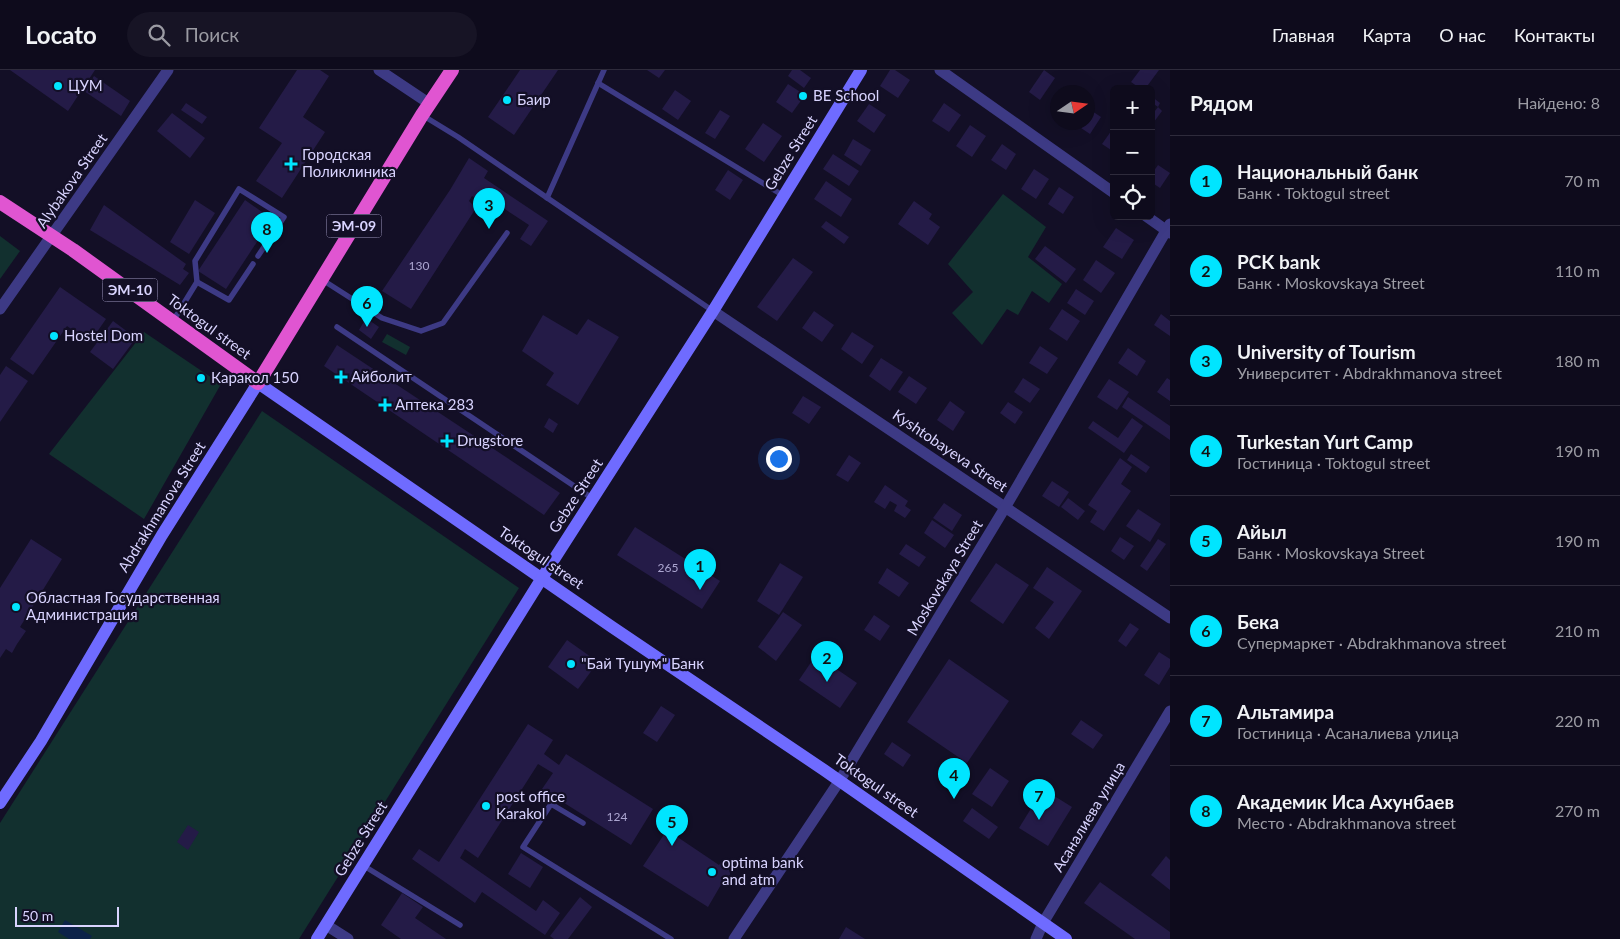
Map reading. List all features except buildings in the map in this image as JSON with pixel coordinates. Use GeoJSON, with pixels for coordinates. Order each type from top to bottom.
{"type":"FeatureCollection","features":[{"type":"Feature","properties":{"kind":"highway","name":"ЭМ-09"},"geometry":{"type":"LineString","coordinates":[[258,382],[452,70]]}},
{"type":"Feature","properties":{"kind":"highway","name":"Toktogul street"},"geometry":{"type":"LineString","coordinates":[[0,202],[258,382]]}},
{"type":"Feature","properties":{"kind":"main road","name":"Gebze Street"},"geometry":{"type":"LineString","coordinates":[[317,939],[542,578],[713,311],[861,70]]}},
{"type":"Feature","properties":{"kind":"main road","name":"Toktogul street"},"geometry":{"type":"LineString","coordinates":[[258,382],[840,780],[1066,939]]}},
{"type":"Feature","properties":{"kind":"main road","name":"Abdrakhmanova Street"},"geometry":{"type":"LineString","coordinates":[[0,803],[41,740],[162,535],[258,382]]}},
{"type":"Feature","properties":{"kind":"street","name":"Alybakova Street"},"geometry":{"type":"LineString","coordinates":[[0,309],[168,70]]}},
{"type":"Feature","properties":{"kind":"street"},"geometry":{"type":"LineString","coordinates":[[379,70],[426,110]]}},
{"type":"Feature","properties":{"kind":"street"},"geometry":{"type":"LineString","coordinates":[[940,70],[1110,190]]}},
{"type":"Feature","properties":{"kind":"street"},"geometry":{"type":"LineString","coordinates":[[1153,220],[1169,229]]}},
{"type":"Feature","properties":{"kind":"street","name":"Moskovskaya Street"},"geometry":{"type":"LineString","coordinates":[[735,939],[840,780],[1006,506],[1169,229]]}},
{"type":"Feature","properties":{"kind":"street","name":"Kyshtobayeva Street"},"geometry":{"type":"LineString","coordinates":[[713,311],[1006,506],[1170,618]]}},
{"type":"Feature","properties":{"kind":"street","name":"Асаналиева улица"},"geometry":{"type":"LineString","coordinates":[[1036,939],[1043,923],[1170,711]]}},
{"type":"Feature","properties":{"kind":"street"},"geometry":{"type":"LineString","coordinates":[[326,925],[348,939]]}},
{"type":"Feature","properties":{"kind":"lane"},"geometry":{"type":"LineString","coordinates":[[547,198],[604,70]]}},
{"type":"Feature","properties":{"kind":"lane"},"geometry":{"type":"LineString","coordinates":[[598,83],[784,196]]}},
{"type":"Feature","properties":{"kind":"lane"},"geometry":{"type":"LineString","coordinates":[[426,110],[458,137],[713,311]]}},
{"type":"Feature","properties":{"kind":"lane"},"geometry":{"type":"LineString","coordinates":[[173,321],[198,282],[195,261],[239,189],[284,217],[258,256]]}},
{"type":"Feature","properties":{"kind":"lane"},"geometry":{"type":"LineString","coordinates":[[321,279],[382,318],[421,331],[444,324],[507,233]]}},
{"type":"Feature","properties":{"kind":"lane"},"geometry":{"type":"LineString","coordinates":[[198,282],[229,300],[253,264]]}},
{"type":"Feature","properties":{"kind":"lane"},"geometry":{"type":"LineString","coordinates":[[336,327],[594,499]]}},
{"type":"Feature","properties":{"kind":"lane"},"geometry":{"type":"LineString","coordinates":[[583,824],[551,804],[523,847],[670,939]]}},
{"type":"Feature","properties":{"kind":"lane"},"geometry":{"type":"LineString","coordinates":[[364,866],[460,925]]}},
{"type":"Feature","properties":{"kind":"green space"},"geometry":{"type":"Polygon","coordinates":[[[1003,194],[1046,227],[1028,257],[1062,284],[1049,303],[1032,291],[1018,315],[1007,309],[982,345],[952,313],[973,292],[948,264],[1003,194]]]}},
{"type":"Feature","properties":{"kind":"green space"},"geometry":{"type":"Polygon","coordinates":[[[0,236],[20,251],[0,279],[0,236]]]}},
{"type":"Feature","properties":{"kind":"green space"},"geometry":{"type":"Polygon","coordinates":[[[144,332],[221,384],[144,519],[49,454],[144,332]]]}},
{"type":"Feature","properties":{"kind":"green space"},"geometry":{"type":"Polygon","coordinates":[[[387,334],[410,347],[406,355],[382,342],[387,334]]]}},
{"type":"Feature","properties":{"kind":"green space"},"geometry":{"type":"Polygon","coordinates":[[[262,411],[519,588],[299,939],[0,939],[0,823],[262,411]]]}},
{"type":"Feature","properties":{"kind":"water"},"geometry":{"type":"Polygon","coordinates":[[[65,920],[92,936],[90,939],[69,939],[58,932],[65,920]]]}},
{"type":"Feature","properties":{"kind":"place","name":"ЦУМ"},"geometry":{"type":"Point","coordinates":[58,86]}},
{"type":"Feature","properties":{"kind":"place","name":"BE School"},"geometry":{"type":"Point","coordinates":[803,96]}},
{"type":"Feature","properties":{"kind":"place","name":"Баир"},"geometry":{"type":"Point","coordinates":[507,100]}},
{"type":"Feature","properties":{"kind":"place","name":"Городская Поликлиника"},"geometry":{"type":"Point","coordinates":[291,164]}},
{"type":"Feature","properties":{"kind":"place","name":"University of Tourism"},"geometry":{"type":"Point","coordinates":[489,229]}},
{"type":"Feature","properties":{"kind":"place","name":"Академик Иса Ахунбаев"},"geometry":{"type":"Point","coordinates":[267,253]}},
{"type":"Feature","properties":{"kind":"place","name":"Бека"},"geometry":{"type":"Point","coordinates":[367,327]}},
{"type":"Feature","properties":{"kind":"place","name":"Hostel Dom"},"geometry":{"type":"Point","coordinates":[54,336]}},
{"type":"Feature","properties":{"kind":"place","name":"Айболит"},"geometry":{"type":"Point","coordinates":[341,377]}},
{"type":"Feature","properties":{"kind":"place","name":"Каракол 150"},"geometry":{"type":"Point","coordinates":[201,378]}},
{"type":"Feature","properties":{"kind":"place","name":"Аптека 283"},"geometry":{"type":"Point","coordinates":[385,405]}},
{"type":"Feature","properties":{"kind":"place","name":"Drugstore"},"geometry":{"type":"Point","coordinates":[447,441]}},
{"type":"Feature","properties":{"kind":"place","name":"Национальный банк"},"geometry":{"type":"Point","coordinates":[700,590]}},
{"type":"Feature","properties":{"kind":"place","name":"Областная Государственная Администрация"},"geometry":{"type":"Point","coordinates":[16,607]}},
{"type":"Feature","properties":{"kind":"place","name":"\"Бай Тушум\" Банк"},"geometry":{"type":"Point","coordinates":[571,664]}},
{"type":"Feature","properties":{"kind":"place","name":"PCK bank"},"geometry":{"type":"Point","coordinates":[827,682]}},
{"type":"Feature","properties":{"kind":"place","name":"Turkestan Yurt Camp"},"geometry":{"type":"Point","coordinates":[954,799]}},
{"type":"Feature","properties":{"kind":"place","name":"post office Karakol"},"geometry":{"type":"Point","coordinates":[486,806]}},
{"type":"Feature","properties":{"kind":"place","name":"Альтамира"},"geometry":{"type":"Point","coordinates":[1039,820]}},
{"type":"Feature","properties":{"kind":"place","name":"Айыл"},"geometry":{"type":"Point","coordinates":[672,846]}},
{"type":"Feature","properties":{"kind":"place","name":"optima bank and atm"},"geometry":{"type":"Point","coordinates":[712,872]}}]}
